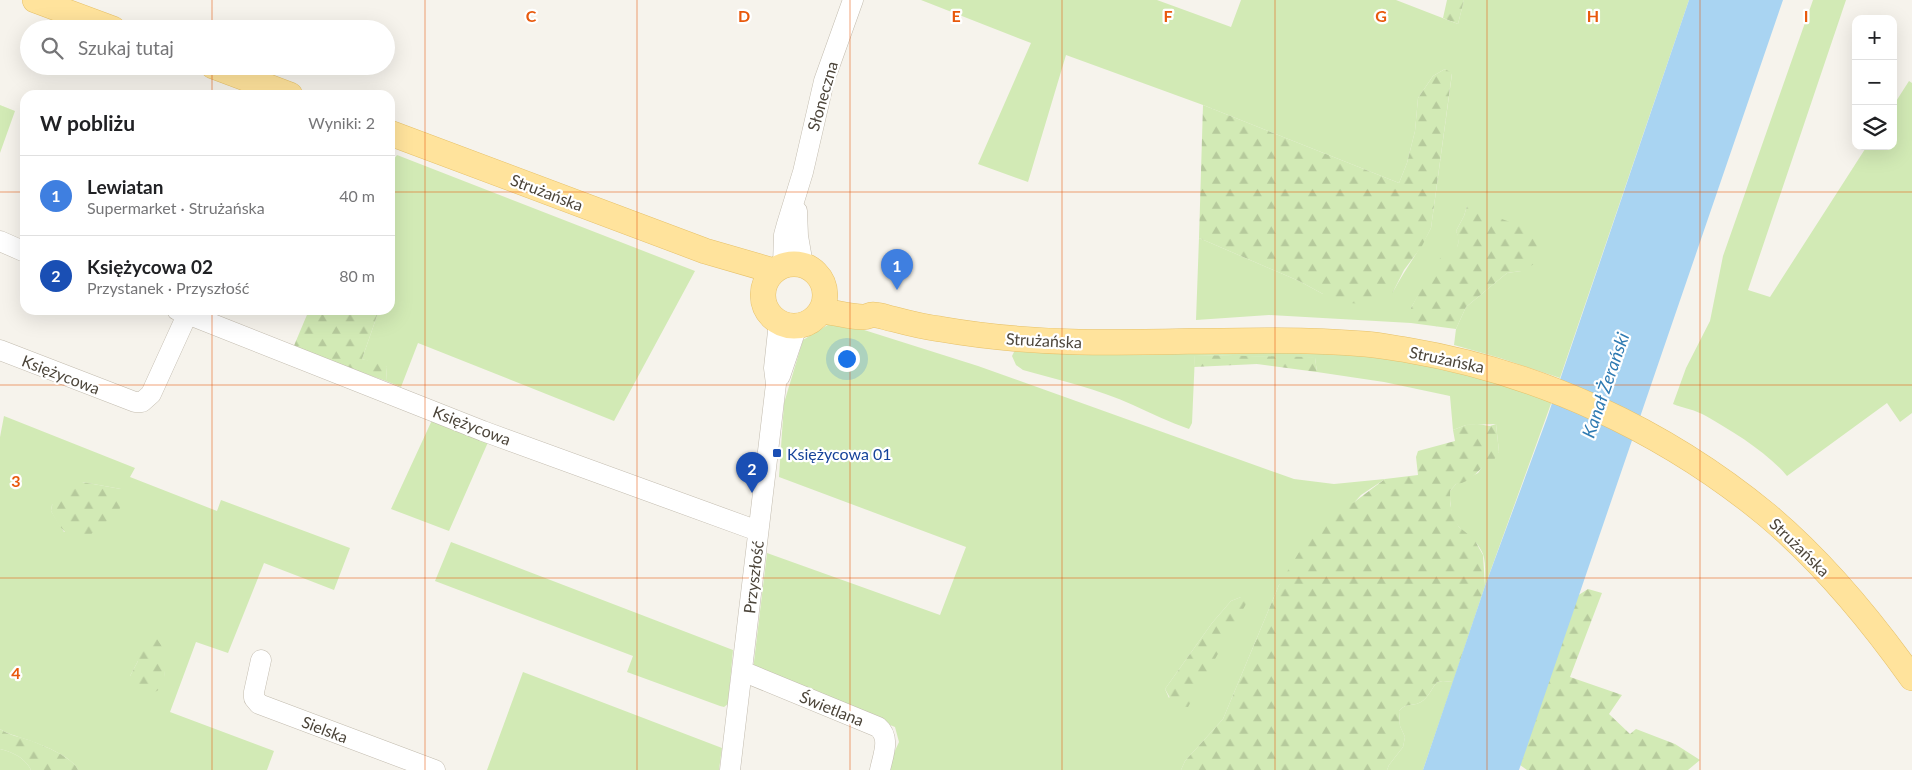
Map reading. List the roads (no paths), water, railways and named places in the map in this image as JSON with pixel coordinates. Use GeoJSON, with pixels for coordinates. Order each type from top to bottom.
{"type":"FeatureCollection","features":[{"type":"Feature","properties":{"kind":"main road"},"geometry":{"type":"LineString","coordinates":[[35,0],[89,20]]}},
{"type":"Feature","properties":{"kind":"main road"},"geometry":{"type":"LineString","coordinates":[[237,75],[277,90]]}},
{"type":"Feature","properties":{"kind":"main road","name":"Strużańska"},"geometry":{"type":"LineString","coordinates":[[395,135],[705,251],[755,284],[781,273]]}},
{"type":"Feature","properties":{"kind":"main road"},"geometry":{"type":"LineString","coordinates":[[812,269],[824,284],[824,302],[814,318],[806,324],[788,324],[766,308],[781,273],[812,269]]}},
{"type":"Feature","properties":{"kind":"main road","name":"Strużańska"},"geometry":{"type":"LineString","coordinates":[[824,302],[862,305],[872,314],[938,329],[1003,338],[1079,342],[1252,339],[1367,344],[1449,358],[1532,382],[1601,411],[1668,445],[1719,479],[1767,515],[1842,589],[1872,624],[1912,678]]}},
{"type":"Feature","properties":{"kind":"street","name":"Słoneczna"},"geometry":{"type":"LineString","coordinates":[[781,273],[798,236],[796,194],[824,81],[853,0]]}},
{"type":"Feature","properties":{"kind":"street"},"geometry":{"type":"LineString","coordinates":[[0,241],[20,250]]}},
{"type":"Feature","properties":{"kind":"street","name":"Księżycowa"},"geometry":{"type":"LineString","coordinates":[[0,350],[135,402],[142,402],[151,394],[181,315]]}},
{"type":"Feature","properties":{"kind":"street","name":"Księżycowa"},"geometry":{"type":"LineString","coordinates":[[187,315],[317,364],[483,431],[758,531]]}},
{"type":"Feature","properties":{"kind":"street","name":"Przyszłość"},"geometry":{"type":"LineString","coordinates":[[730,770],[776,384],[774,368],[788,324]]}},
{"type":"Feature","properties":{"kind":"street","name":"Sielska"},"geometry":{"type":"LineString","coordinates":[[261,660],[254,692],[254,698],[259,704],[435,770]]}},
{"type":"Feature","properties":{"kind":"street","name":"Świetlana"},"geometry":{"type":"LineString","coordinates":[[742,671],[878,727],[884,732],[886,740],[880,770]]}},
{"type":"Feature","properties":{"kind":"water","name":"Kanał Żerański"},"geometry":{"type":"Polygon","coordinates":[[[1689,0],[1783,0],[1519,770],[1423,770],[1485,586],[1547,418],[1689,0]]]}},
{"type":"Feature","properties":{"kind":"place","name":"Lewiatan"},"geometry":{"type":"Point","coordinates":[897,290]}},
{"type":"Feature","properties":{"kind":"place","name":"Księżycowa 01"},"geometry":{"type":"Point","coordinates":[777,453]}},
{"type":"Feature","properties":{"kind":"place","name":"Księżycowa 02"},"geometry":{"type":"Point","coordinates":[752,493]}}]}
